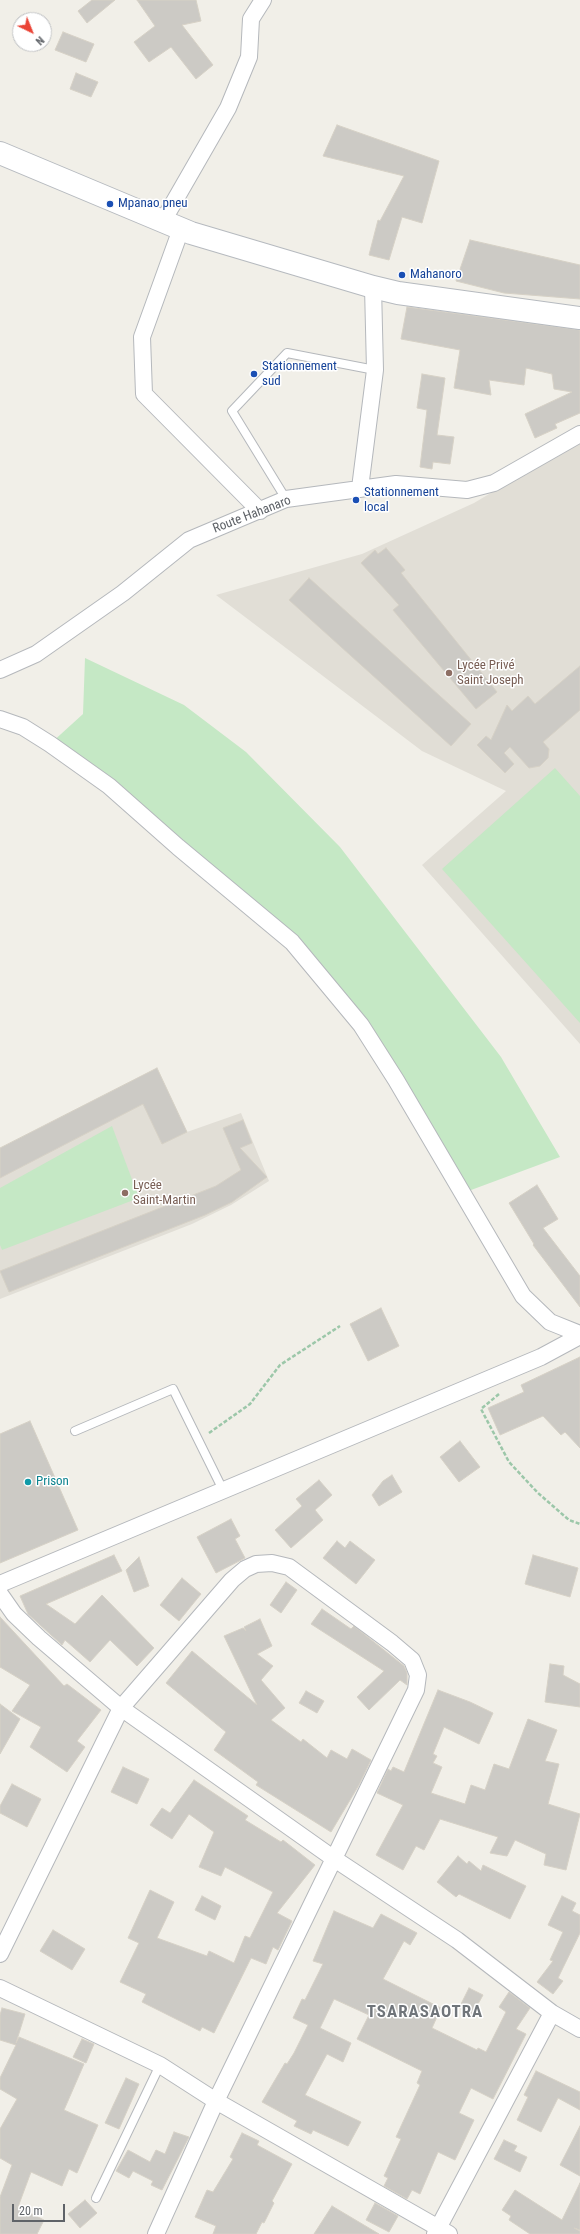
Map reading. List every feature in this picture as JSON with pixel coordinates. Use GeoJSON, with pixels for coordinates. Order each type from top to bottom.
{"type":"FeatureCollection","features":[{"type":"Feature","properties":{"kind":"main road"},"geometry":{"type":"LineString","coordinates":[[0,153],[172,225],[373,287],[398,293],[580,318]]}},
{"type":"Feature","properties":{"kind":"street"},"geometry":{"type":"LineString","coordinates":[[260,511],[144,394],[142,337],[172,225],[228,108],[249,57],[251,19],[263,0]]}},
{"type":"Feature","properties":{"kind":"street"},"geometry":{"type":"LineString","coordinates":[[360,488],[375,370],[373,287]]}},
{"type":"Feature","properties":{"kind":"street","name":"Route Hahanaro"},"geometry":{"type":"LineString","coordinates":[[0,670],[36,654],[123,593],[189,540],[286,499],[396,484],[467,490],[494,483],[580,434]]}},
{"type":"Feature","properties":{"kind":"street"},"geometry":{"type":"LineString","coordinates":[[0,719],[23,727],[50,744],[109,786],[178,847],[292,942],[361,1025],[396,1080],[523,1296],[550,1322],[580,1335]]}},
{"type":"Feature","properties":{"kind":"street"},"geometry":{"type":"LineString","coordinates":[[0,1584],[541,1357],[580,1335]]}},
{"type":"Feature","properties":{"kind":"street"},"geometry":{"type":"LineString","coordinates":[[0,1954],[121,1708],[232,1580],[245,1569],[256,1564],[272,1563],[289,1567],[392,1643],[412,1660],[418,1675],[416,1690],[216,2101],[156,2234]]}},
{"type":"Feature","properties":{"kind":"street"},"geometry":{"type":"LineString","coordinates":[[0,1594],[14,1614],[39,1638],[121,1708],[334,1858],[457,1940],[552,2013],[580,2029]]}},
{"type":"Feature","properties":{"kind":"street"},"geometry":{"type":"LineString","coordinates":[[0,1988],[160,2066],[216,2101],[441,2232],[552,2013]]}},
{"type":"Feature","properties":{"kind":"lane"},"geometry":{"type":"LineString","coordinates":[[286,499],[232,411],[287,352],[375,370]]}},
{"type":"Feature","properties":{"kind":"lane"},"geometry":{"type":"LineString","coordinates":[[75,1431],[173,1389],[223,1490]]}},
{"type":"Feature","properties":{"kind":"lane"},"geometry":{"type":"LineString","coordinates":[[96,2198],[160,2066]]}},
{"type":"Feature","properties":{"kind":"path"},"geometry":{"type":"LineString","coordinates":[[198,1441],[250,1404],[280,1365],[340,1326]]}},
{"type":"Feature","properties":{"kind":"path"},"geometry":{"type":"LineString","coordinates":[[505,1388],[481,1409],[509,1462],[538,1493],[569,1520],[580,1524]]}},
{"type":"Feature","properties":{"kind":"shaded area","name":"Lycée Privé Saint Joseph"},"geometry":{"type":"Polygon","coordinates":[[[580,440],[580,1044],[422,865],[506,791],[422,751],[216,595],[362,554],[474,503],[580,440]]]}},
{"type":"Feature","properties":{"kind":"shaded area","name":"Lycée Saint-Martin"},"geometry":{"type":"Polygon","coordinates":[[[157,1068],[187,1132],[241,1113],[269,1181],[231,1205],[192,1224],[0,1299],[0,1155],[61,1117],[157,1068]]]}},
{"type":"Feature","properties":{"kind":"green space"},"geometry":{"type":"Polygon","coordinates":[[[85,658],[184,705],[246,752],[340,847],[501,1057],[560,1157],[463,1193],[396,1080],[292,942],[50,744],[83,714],[85,658]]]}},
{"type":"Feature","properties":{"kind":"green space"},"geometry":{"type":"Polygon","coordinates":[[[555,768],[580,796],[580,1023],[442,869],[555,768]]]}},
{"type":"Feature","properties":{"kind":"green space"},"geometry":{"type":"Polygon","coordinates":[[[112,1126],[139,1198],[2,1250],[0,1245],[0,1188],[112,1126]]]}},
{"type":"Feature","properties":{"kind":"building"},"geometry":{"type":"Polygon","coordinates":[[[92,0],[115,0],[87,23],[78,11],[92,0]]]}},
{"type":"Feature","properties":{"kind":"building"},"geometry":{"type":"Polygon","coordinates":[[[137,0],[196,0],[201,21],[182,25],[213,65],[196,79],[171,47],[149,62],[134,42],[155,26],[137,0]]]}},
{"type":"Feature","properties":{"kind":"building"},"geometry":{"type":"Polygon","coordinates":[[[63,32],[94,44],[86,62],[55,50],[63,32]]]}},
{"type":"Feature","properties":{"kind":"building"},"geometry":{"type":"Polygon","coordinates":[[[76,73],[98,82],[91,97],[70,89],[76,73]]]}},
{"type":"Feature","properties":{"kind":"building"},"geometry":{"type":"Polygon","coordinates":[[[337,125],[439,161],[422,223],[402,217],[389,260],[369,255],[378,220],[380,221],[404,176],[323,156],[337,125]]]}},
{"type":"Feature","properties":{"kind":"building"},"geometry":{"type":"Polygon","coordinates":[[[470,240],[580,265],[580,299],[504,293],[456,281],[470,240]]]}},
{"type":"Feature","properties":{"kind":"building"},"geometry":{"type":"Polygon","coordinates":[[[407,307],[580,330],[580,413],[555,424],[557,428],[535,438],[525,414],[572,392],[554,389],[552,374],[526,368],[524,385],[489,380],[491,395],[454,388],[460,350],[401,339],[407,307]]]}},
{"type":"Feature","properties":{"kind":"building"},"geometry":{"type":"Polygon","coordinates":[[[422,374],[445,378],[437,435],[454,437],[450,464],[433,462],[432,469],[420,467],[427,410],[417,408],[422,374]]]}},
{"type":"Feature","properties":{"kind":"building"},"geometry":{"type":"Polygon","coordinates":[[[386,548],[405,570],[401,573],[497,692],[476,709],[393,610],[399,605],[361,563],[375,550],[378,554],[386,548]]]}},
{"type":"Feature","properties":{"kind":"building"},"geometry":{"type":"Polygon","coordinates":[[[309,578],[471,724],[451,746],[289,600],[309,578]]]}},
{"type":"Feature","properties":{"kind":"building"},"geometry":{"type":"Polygon","coordinates":[[[580,666],[580,710],[543,742],[549,749],[548,758],[540,766],[529,768],[510,747],[504,753],[514,764],[505,773],[477,745],[486,736],[491,740],[507,705],[512,711],[528,696],[535,704],[580,666]]]}},
{"type":"Feature","properties":{"kind":"building"},"geometry":{"type":"Polygon","coordinates":[[[157,1068],[187,1132],[162,1144],[143,1104],[0,1178],[0,1148],[157,1068]]]}},
{"type":"Feature","properties":{"kind":"building"},"geometry":{"type":"Polygon","coordinates":[[[243,1120],[252,1143],[240,1148],[267,1177],[232,1202],[205,1215],[9,1292],[0,1271],[216,1186],[241,1170],[223,1128],[243,1120]]]}},
{"type":"Feature","properties":{"kind":"building"},"geometry":{"type":"Polygon","coordinates":[[[537,1185],[558,1219],[543,1228],[580,1276],[580,1307],[533,1245],[534,1244],[509,1203],[537,1185]]]}},
{"type":"Feature","properties":{"kind":"building"},"geometry":{"type":"Polygon","coordinates":[[[381,1308],[399,1346],[368,1361],[350,1324],[381,1308]]]}},
{"type":"Feature","properties":{"kind":"building"},"geometry":{"type":"Polygon","coordinates":[[[580,1357],[580,1448],[565,1432],[561,1435],[543,1416],[500,1435],[488,1408],[524,1392],[521,1385],[580,1357]]]}},
{"type":"Feature","properties":{"kind":"building","name":"Prison"},"geometry":{"type":"Polygon","coordinates":[[[30,1421],[78,1530],[0,1563],[0,1434],[30,1421]]]}},
{"type":"Feature","properties":{"kind":"building"},"geometry":{"type":"Polygon","coordinates":[[[460,1441],[480,1467],[459,1482],[440,1457],[460,1441]]]}},
{"type":"Feature","properties":{"kind":"building"},"geometry":{"type":"Polygon","coordinates":[[[392,1475],[402,1492],[379,1506],[372,1495],[383,1481],[392,1475]]]}},
{"type":"Feature","properties":{"kind":"building"},"geometry":{"type":"Polygon","coordinates":[[[319,1480],[332,1495],[315,1510],[323,1520],[291,1548],[275,1530],[302,1506],[296,1499],[319,1480]]]}},
{"type":"Feature","properties":{"kind":"building"},"geometry":{"type":"Polygon","coordinates":[[[231,1519],[240,1536],[235,1539],[245,1558],[216,1573],[197,1537],[231,1519]]]}},
{"type":"Feature","properties":{"kind":"building"},"geometry":{"type":"Polygon","coordinates":[[[337,1541],[345,1548],[350,1541],[375,1560],[356,1584],[323,1558],[337,1541]]]}},
{"type":"Feature","properties":{"kind":"building"},"geometry":{"type":"Polygon","coordinates":[[[114,1555],[122,1571],[46,1604],[75,1624],[102,1595],[154,1648],[137,1666],[110,1640],[90,1662],[65,1640],[62,1645],[28,1614],[20,1596],[114,1555]]]}},
{"type":"Feature","properties":{"kind":"building"},"geometry":{"type":"Polygon","coordinates":[[[533,1555],[578,1568],[570,1597],[525,1584],[533,1555]]]}},
{"type":"Feature","properties":{"kind":"building"},"geometry":{"type":"Polygon","coordinates":[[[139,1557],[149,1586],[134,1592],[126,1570],[139,1557]]]}},
{"type":"Feature","properties":{"kind":"building"},"geometry":{"type":"Polygon","coordinates":[[[182,1578],[201,1594],[179,1621],[160,1605],[182,1578]]]}},
{"type":"Feature","properties":{"kind":"building"},"geometry":{"type":"Polygon","coordinates":[[[286,1582],[297,1590],[281,1613],[270,1605],[286,1582]]]}},
{"type":"Feature","properties":{"kind":"building"},"geometry":{"type":"Polygon","coordinates":[[[322,1609],[351,1629],[354,1626],[404,1666],[407,1673],[407,1685],[400,1680],[369,1710],[357,1697],[384,1671],[311,1624],[322,1609]]]}},
{"type":"Feature","properties":{"kind":"building"},"geometry":{"type":"Polygon","coordinates":[[[0,1617],[64,1686],[67,1684],[101,1710],[77,1741],[85,1747],[67,1772],[30,1747],[41,1727],[12,1711],[30,1685],[0,1667],[0,1617]]]}},
{"type":"Feature","properties":{"kind":"building"},"geometry":{"type":"Polygon","coordinates":[[[260,1619],[272,1646],[257,1654],[273,1666],[261,1680],[285,1708],[271,1720],[301,1742],[303,1739],[327,1758],[331,1750],[347,1759],[352,1749],[371,1760],[359,1785],[331,1832],[256,1785],[258,1782],[214,1750],[226,1732],[166,1683],[192,1651],[257,1705],[224,1636],[243,1628],[246,1631],[244,1627],[260,1619]]]}},
{"type":"Feature","properties":{"kind":"building"},"geometry":{"type":"Polygon","coordinates":[[[550,1664],[564,1666],[563,1675],[580,1684],[580,1707],[545,1702],[550,1664]]]}},
{"type":"Feature","properties":{"kind":"building"},"geometry":{"type":"Polygon","coordinates":[[[438,1690],[470,1702],[493,1713],[479,1744],[444,1727],[433,1754],[437,1756],[433,1763],[442,1767],[431,1793],[465,1804],[471,1785],[485,1790],[494,1764],[509,1769],[528,1719],[557,1730],[545,1761],[559,1764],[548,1804],[580,1814],[566,1870],[544,1865],[546,1854],[515,1840],[507,1856],[490,1853],[498,1837],[440,1819],[424,1850],[416,1846],[403,1870],[376,1855],[403,1805],[377,1793],[388,1769],[391,1771],[393,1767],[404,1772],[438,1690]]]}},
{"type":"Feature","properties":{"kind":"building"},"geometry":{"type":"Polygon","coordinates":[[[306,1691],[324,1701],[317,1713],[299,1703],[306,1691]]]}},
{"type":"Feature","properties":{"kind":"building"},"geometry":{"type":"Polygon","coordinates":[[[0,1704],[20,1719],[0,1754],[0,1704]]]}},
{"type":"Feature","properties":{"kind":"building"},"geometry":{"type":"Polygon","coordinates":[[[123,1767],[149,1779],[137,1804],[111,1792],[123,1767]]]}},
{"type":"Feature","properties":{"kind":"building"},"geometry":{"type":"Polygon","coordinates":[[[194,1780],[248,1816],[245,1820],[281,1842],[283,1840],[315,1865],[277,1913],[292,1921],[278,1950],[273,1947],[266,1964],[251,1958],[214,2033],[202,2027],[200,2031],[142,2002],[146,1994],[120,1982],[139,1943],[128,1938],[150,1890],[174,1902],[157,1938],[207,1956],[209,1951],[234,1963],[245,1936],[250,1938],[273,1892],[225,1867],[221,1876],[199,1867],[214,1832],[189,1814],[172,1839],[150,1825],[162,1808],[170,1813],[194,1780]]]}},
{"type":"Feature","properties":{"kind":"building"},"geometry":{"type":"Polygon","coordinates":[[[12,1784],[41,1799],[27,1827],[0,1813],[0,1806],[12,1784]]]}},
{"type":"Feature","properties":{"kind":"building"},"geometry":{"type":"Polygon","coordinates":[[[458,1856],[467,1864],[469,1861],[481,1871],[483,1865],[526,1886],[510,1919],[459,1894],[456,1897],[437,1882],[458,1856]]]}},
{"type":"Feature","properties":{"kind":"building"},"geometry":{"type":"Polygon","coordinates":[[[202,1896],[221,1906],[215,1920],[195,1910],[202,1896]]]}},
{"type":"Feature","properties":{"kind":"building"},"geometry":{"type":"Polygon","coordinates":[[[562,1896],[576,1903],[572,1911],[580,1915],[580,1933],[558,1978],[563,1981],[553,1994],[537,1982],[553,1961],[550,1960],[563,1932],[548,1925],[562,1896]]]}},
{"type":"Feature","properties":{"kind":"building"},"geometry":{"type":"Polygon","coordinates":[[[334,1911],[373,1928],[381,1914],[417,1933],[410,1945],[404,1941],[383,1979],[441,2008],[432,2028],[477,2050],[478,2048],[486,2052],[506,2012],[499,2007],[509,1992],[530,2008],[516,2029],[526,2034],[493,2099],[471,2088],[459,2113],[474,2120],[455,2160],[438,2152],[420,2194],[412,2190],[407,2199],[384,2186],[388,2178],[384,2176],[401,2139],[396,2137],[420,2085],[417,2083],[422,2071],[357,2039],[369,2015],[334,1999],[320,2028],[351,2043],[343,2062],[327,2054],[305,2095],[361,2122],[348,2146],[313,2130],[311,2134],[294,2126],[297,2121],[262,2102],[285,2063],[287,2064],[294,2053],[308,2025],[293,2018],[302,1999],[305,2000],[323,1964],[313,1961],[334,1911]]]}},
{"type":"Feature","properties":{"kind":"building"},"geometry":{"type":"Polygon","coordinates":[[[53,1930],[85,1949],[72,1970],[40,1951],[53,1930]]]}},
{"type":"Feature","properties":{"kind":"building"},"geometry":{"type":"Polygon","coordinates":[[[469,1988],[483,1995],[472,2015],[459,2008],[469,1988]]]}},
{"type":"Feature","properties":{"kind":"building"},"geometry":{"type":"Polygon","coordinates":[[[2,2008],[25,2014],[16,2043],[19,2037],[84,2064],[64,2110],[98,2125],[77,2173],[69,2169],[62,2186],[31,2172],[18,2207],[44,2220],[37,2234],[0,2234],[0,2197],[12,2165],[0,2158],[0,2129],[17,2099],[0,2089],[0,2078],[16,2045],[0,2040],[0,2015],[2,2008]]]}},
{"type":"Feature","properties":{"kind":"building"},"geometry":{"type":"Polygon","coordinates":[[[82,2039],[94,2044],[86,2063],[73,2057],[82,2039]]]}},
{"type":"Feature","properties":{"kind":"building"},"geometry":{"type":"Polygon","coordinates":[[[536,2071],[580,2092],[580,2110],[558,2098],[541,2132],[517,2120],[528,2097],[524,2095],[536,2071]]]}},
{"type":"Feature","properties":{"kind":"building"},"geometry":{"type":"Polygon","coordinates":[[[126,2078],[139,2084],[119,2129],[105,2123],[126,2078]]]}},
{"type":"Feature","properties":{"kind":"building"},"geometry":{"type":"Polygon","coordinates":[[[580,2126],[580,2176],[560,2165],[580,2126]]]}},
{"type":"Feature","properties":{"kind":"building"},"geometry":{"type":"Polygon","coordinates":[[[174,2132],[189,2137],[162,2190],[151,2185],[153,2181],[133,2171],[129,2178],[116,2171],[128,2150],[150,2162],[156,2150],[165,2154],[174,2132]]]}},
{"type":"Feature","properties":{"kind":"building"},"geometry":{"type":"Polygon","coordinates":[[[242,2133],[259,2141],[257,2145],[292,2164],[272,2201],[274,2203],[264,2223],[262,2222],[256,2234],[213,2234],[216,2226],[195,2217],[207,2190],[213,2192],[233,2159],[230,2157],[242,2133]]]}},
{"type":"Feature","properties":{"kind":"building"},"geometry":{"type":"Polygon","coordinates":[[[504,2140],[517,2146],[514,2151],[527,2157],[520,2172],[494,2159],[504,2140]]]}},
{"type":"Feature","properties":{"kind":"building"},"geometry":{"type":"Polygon","coordinates":[[[580,2183],[580,2230],[574,2228],[580,2231],[580,2234],[530,2234],[509,2220],[511,2216],[502,2210],[515,2190],[562,2220],[580,2183]]]}},
{"type":"Feature","properties":{"kind":"building"},"geometry":{"type":"Polygon","coordinates":[[[85,2200],[97,2213],[80,2228],[68,2214],[85,2200]]]}},
{"type":"Feature","properties":{"kind":"building"},"geometry":{"type":"Polygon","coordinates":[[[375,2203],[398,2216],[389,2232],[366,2220],[375,2203]]]}},
{"type":"Feature","properties":{"kind":"building"},"geometry":{"type":"Polygon","coordinates":[[[332,2206],[379,2234],[314,2234],[332,2206]]]}},
{"type":"Feature","properties":{"kind":"place","name":"Mpanao pneu"},"geometry":{"type":"Point","coordinates":[110,204]}},
{"type":"Feature","properties":{"kind":"place","name":"Mahanoro"},"geometry":{"type":"Point","coordinates":[402,275]}},
{"type":"Feature","properties":{"kind":"place","name":"Stationnement sud"},"geometry":{"type":"Point","coordinates":[254,374]}},
{"type":"Feature","properties":{"kind":"place","name":"Stationnement local"},"geometry":{"type":"Point","coordinates":[356,500]}},
{"type":"Feature","properties":{"kind":"place","name":"Lycée Privé Saint Joseph"},"geometry":{"type":"Point","coordinates":[449,673]}},
{"type":"Feature","properties":{"kind":"place","name":"Lycée Saint-Martin"},"geometry":{"type":"Point","coordinates":[125,1193]}},
{"type":"Feature","properties":{"kind":"place","name":"Prison"},"geometry":{"type":"Point","coordinates":[28,1482]}},
{"type":"Feature","properties":{"kind":"district","name":"TSARASAOTRA"},"geometry":{"type":"Point","coordinates":[425,2013]}}]}
